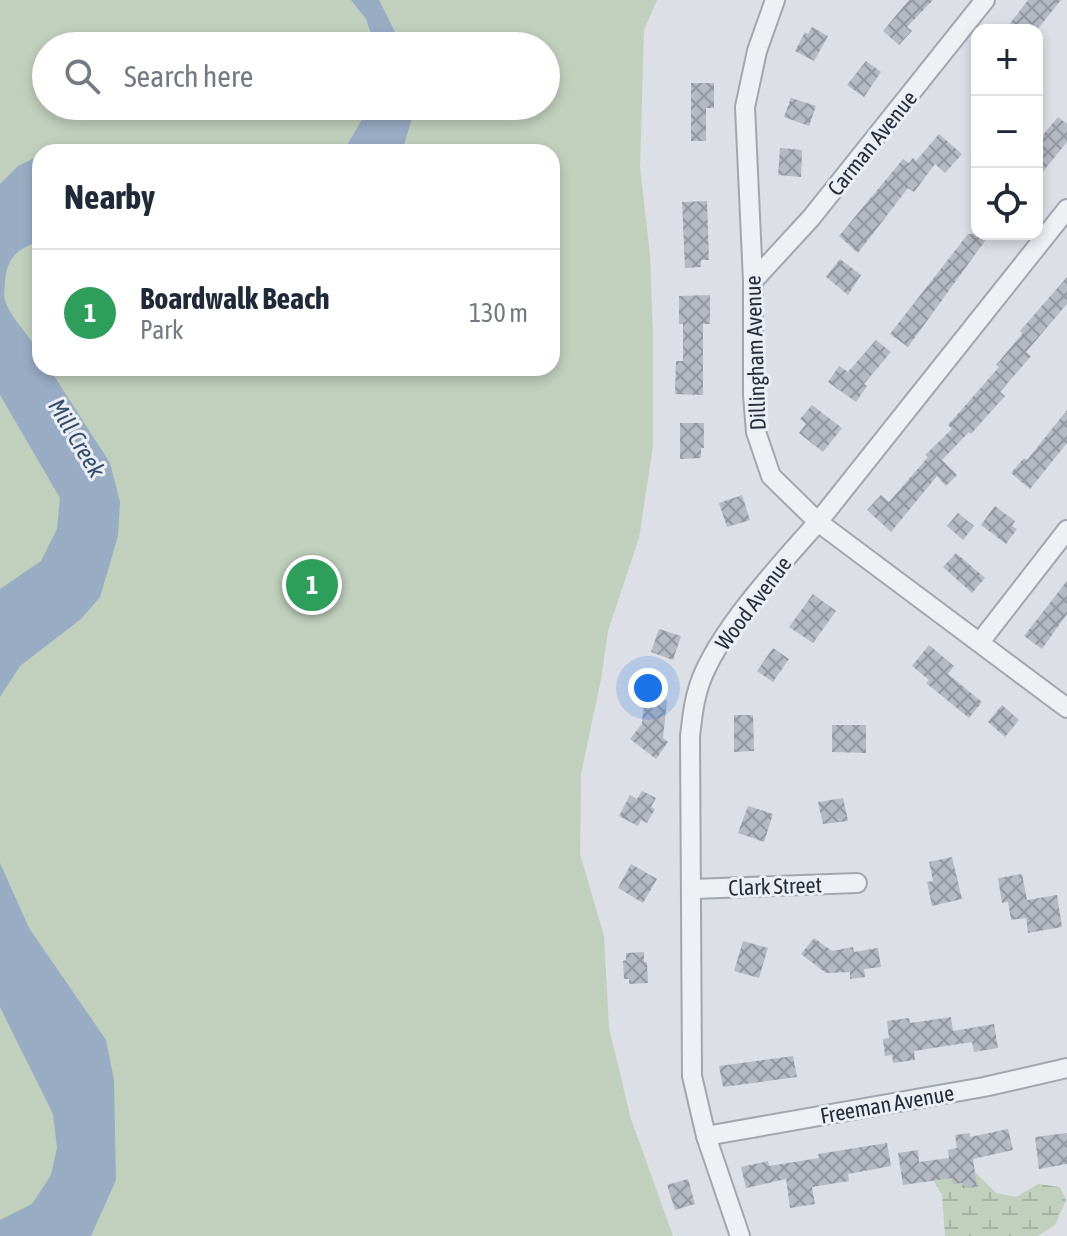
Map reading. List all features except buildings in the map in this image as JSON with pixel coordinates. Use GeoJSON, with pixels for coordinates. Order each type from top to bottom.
{"type":"FeatureCollection","features":[{"type":"Feature","properties":{"kind":"street","name":"Dillingham Avenue"},"geometry":{"type":"LineString","coordinates":[[775,0],[757,51],[745,107],[753,281],[753,395],[756,432],[771,476],[818,522],[1067,708]]}},
{"type":"Feature","properties":{"kind":"street","name":"Carman Avenue"},"geometry":{"type":"LineString","coordinates":[[753,281],[811,218],[985,0]]}},
{"type":"Feature","properties":{"kind":"street","name":"Wood Avenue"},"geometry":{"type":"LineString","coordinates":[[740,1236],[706,1136],[692,1076],[690,736],[697,691],[716,649],[775,571],[818,522],[1067,209]]}},
{"type":"Feature","properties":{"kind":"street"},"geometry":{"type":"LineString","coordinates":[[980,642],[1067,530]]}},
{"type":"Feature","properties":{"kind":"street","name":"Clark Street"},"geometry":{"type":"LineString","coordinates":[[692,889],[857,883]]}},
{"type":"Feature","properties":{"kind":"street","name":"Freeman Avenue"},"geometry":{"type":"LineString","coordinates":[[706,1136],[984,1087],[1067,1068]]}},
{"type":"Feature","properties":{"kind":"green space"},"geometry":{"type":"Polygon","coordinates":[[[0,0],[657,0],[644,30],[640,167],[650,255],[653,446],[639,538],[608,631],[581,774],[580,854],[604,936],[609,1028],[631,1119],[673,1236],[0,1236],[0,0]]]}},
{"type":"Feature","properties":{"kind":"green space"},"geometry":{"type":"Polygon","coordinates":[[[943,1158],[975,1172],[996,1193],[1016,1197],[1038,1184],[1060,1187],[1066,1200],[1055,1225],[1038,1236],[945,1236],[942,1195],[933,1179],[936,1163],[943,1158]]]}},
{"type":"Feature","properties":{"kind":"water"},"geometry":{"type":"Polygon","coordinates":[[[351,0],[379,0],[395,32],[370,32],[366,19],[351,0]]]}},
{"type":"Feature","properties":{"kind":"water"},"geometry":{"type":"Polygon","coordinates":[[[362,120],[411,120],[404,144],[348,144],[362,120]]]}},
{"type":"Feature","properties":{"kind":"water","name":"Mill Creek"},"geometry":{"type":"Polygon","coordinates":[[[32,159],[32,245],[20,250],[11,260],[6,273],[4,298],[32,343],[32,376],[54,376],[110,463],[120,502],[118,536],[100,597],[81,619],[20,666],[0,697],[0,589],[41,561],[57,529],[60,498],[0,395],[0,184],[18,166],[32,159]]]}},
{"type":"Feature","properties":{"kind":"water"},"geometry":{"type":"Polygon","coordinates":[[[0,863],[29,928],[106,1040],[114,1080],[116,1180],[91,1236],[0,1236],[0,1220],[32,1204],[51,1175],[57,1148],[53,1114],[0,1007],[0,863]]]}},
{"type":"Feature","properties":{"kind":"place","name":"Boardwalk Beach"},"geometry":{"type":"Point","coordinates":[312,585]}}]}
